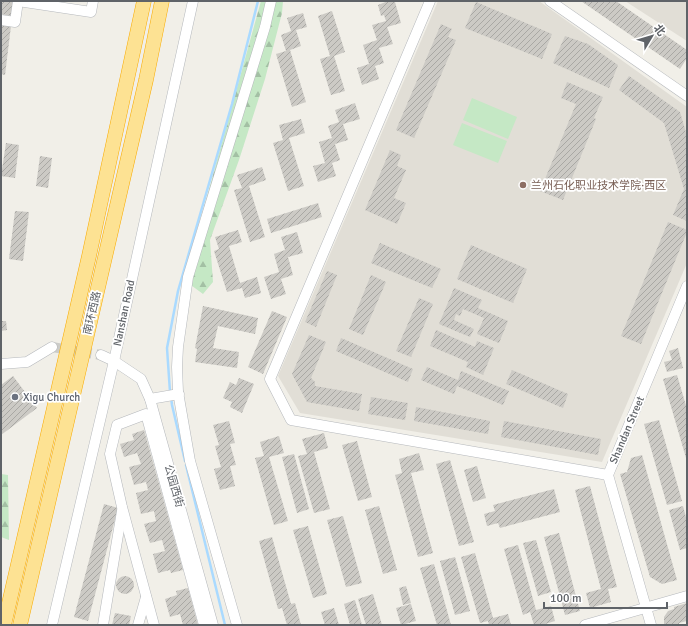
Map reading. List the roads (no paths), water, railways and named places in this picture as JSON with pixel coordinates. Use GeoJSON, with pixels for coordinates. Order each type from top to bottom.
{"type":"FeatureCollection","features":[{"type":"Feature","properties":{"kind":"highway","name":"南环西路"},"geometry":{"type":"LineString","coordinates":[[4,625],[87,264],[144,1]]}},
{"type":"Feature","properties":{"kind":"highway","name":"南环西路"},"geometry":{"type":"LineString","coordinates":[[20,625],[146,80],[162,1]]}},
{"type":"Feature","properties":{"kind":"street"},"geometry":{"type":"LineString","coordinates":[[1,20],[15,22],[18,1],[54,4],[91,12],[93,1]]}},
{"type":"Feature","properties":{"kind":"street","name":"Nanshan Road"},"geometry":{"type":"LineString","coordinates":[[52,625],[114,361],[193,1]]}},
{"type":"Feature","properties":{"kind":"street"},"geometry":{"type":"LineString","coordinates":[[237,625],[190,461],[176,394],[178,347],[188,277],[265,27],[271,1]]}},
{"type":"Feature","properties":{"kind":"street"},"geometry":{"type":"LineString","coordinates":[[430,1],[270,379],[291,420],[608,475]]}},
{"type":"Feature","properties":{"kind":"street"},"geometry":{"type":"LineString","coordinates":[[550,1],[687,96]]}},
{"type":"Feature","properties":{"kind":"street","name":"Shandan Street"},"geometry":{"type":"LineString","coordinates":[[651,625],[608,475],[687,286]]}},
{"type":"Feature","properties":{"kind":"street"},"geometry":{"type":"LineString","coordinates":[[1,364],[28,362],[52,346]]}},
{"type":"Feature","properties":{"kind":"street","name":"公园西街"},"geometry":{"type":"LineString","coordinates":[[101,355],[114,361],[141,379],[154,398],[213,625]]}},
{"type":"Feature","properties":{"kind":"street"},"geometry":{"type":"LineString","coordinates":[[154,398],[176,394]]}},
{"type":"Feature","properties":{"kind":"street"},"geometry":{"type":"LineString","coordinates":[[154,625],[122,507],[110,454],[117,425],[146,414],[204,625]]}},
{"type":"Feature","properties":{"kind":"street"},"geometry":{"type":"LineString","coordinates":[[103,625],[122,507]]}},
{"type":"Feature","properties":{"kind":"street"},"geometry":{"type":"LineString","coordinates":[[584,625],[687,596]]}},
{"type":"Feature","properties":{"kind":"street"},"geometry":{"type":"LineString","coordinates":[[138,625],[146,597]]}},
{"type":"Feature","properties":{"kind":"waterway"},"geometry":{"type":"LineString","coordinates":[[170,392],[167,348],[178,291],[232,104],[258,1]]}},
{"type":"Feature","properties":{"kind":"waterway"},"geometry":{"type":"LineString","coordinates":[[171,397],[185,461]]}},
{"type":"Feature","properties":{"kind":"waterway"},"geometry":{"type":"LineString","coordinates":[[186,465],[225,625]]}},
{"type":"Feature","properties":{"kind":"tunnel"},"geometry":{"type":"LineString","coordinates":[[52,347],[101,355]]}},
{"type":"Feature","properties":{"kind":"place","name":"兰州石化职业技术学院·西区"},"geometry":{"type":"Point","coordinates":[523,185]}},
{"type":"Feature","properties":{"kind":"place","name":"Xigu Church"},"geometry":{"type":"Point","coordinates":[15,397]}}]}
